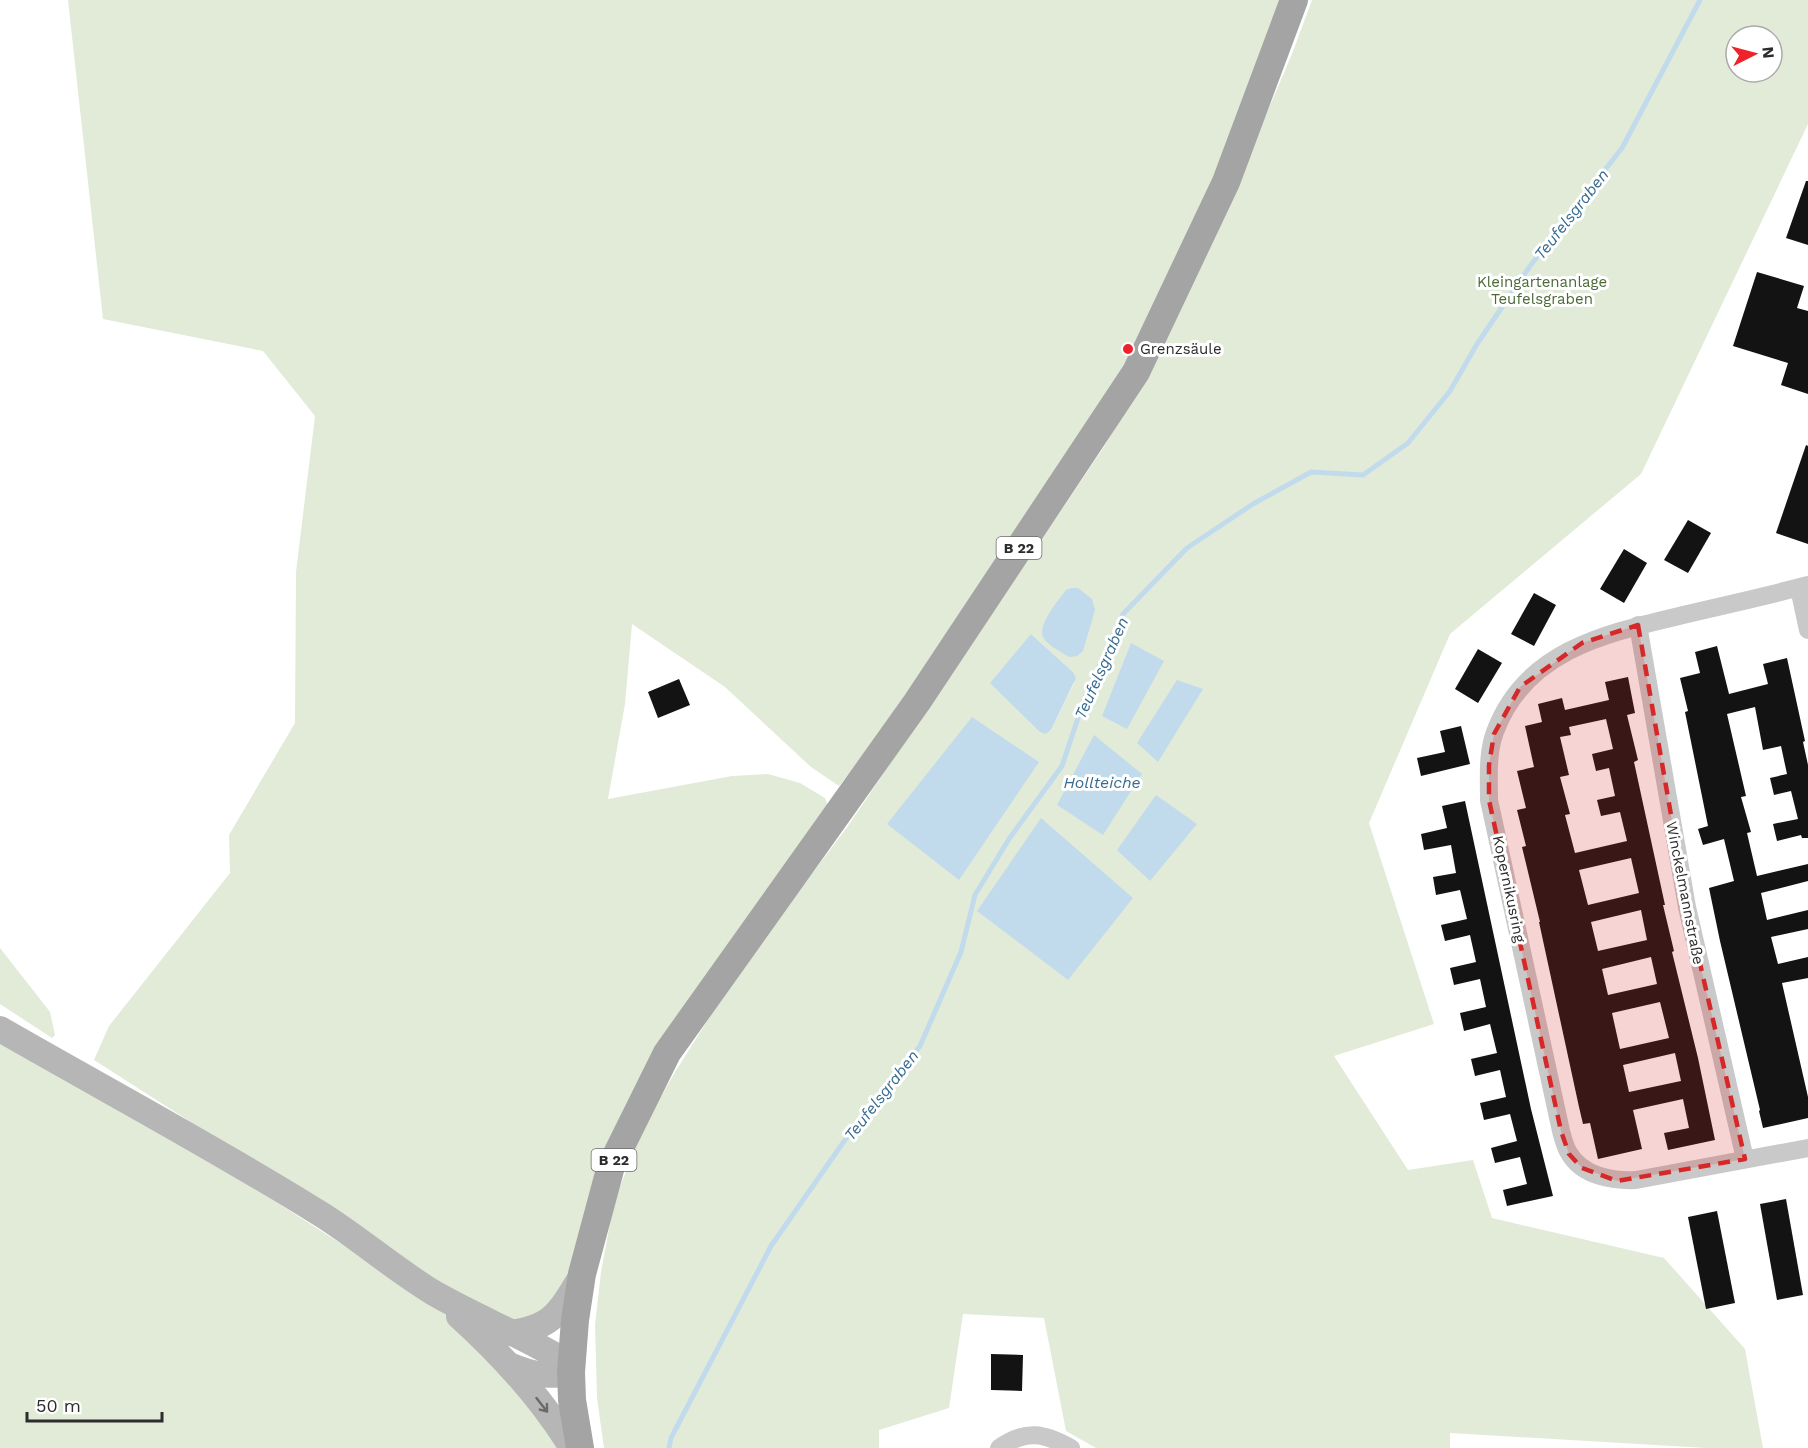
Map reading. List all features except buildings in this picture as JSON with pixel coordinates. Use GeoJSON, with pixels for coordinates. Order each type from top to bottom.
{"type":"FeatureCollection","features":[{"type":"Feature","properties":{"kind":"main road","name":"B 22"},"geometry":{"type":"LineString","coordinates":[[580,1448],[572,1400],[571,1369],[575,1320],[582,1274],[611,1166],[667,1053],[917,702],[1136,372],[1226,182],[1294,0]]}},
{"type":"Feature","properties":{"kind":"main road"},"geometry":{"type":"LineString","coordinates":[[0,1029],[127,1099],[320,1214],[434,1293],[510,1333],[530,1340],[571,1369]]}},
{"type":"Feature","properties":{"kind":"main road"},"geometry":{"type":"LineString","coordinates":[[510,1333],[529,1330],[551,1319],[560,1310],[582,1274]]}},
{"type":"Feature","properties":{"kind":"main road"},"geometry":{"type":"LineString","coordinates":[[434,1293],[486,1341],[508,1365],[544,1408],[572,1448]]}},
{"type":"Feature","properties":{"kind":"main road"},"geometry":{"type":"LineString","coordinates":[[508,1365],[532,1374],[547,1375],[571,1369]]}},
{"type":"Feature","properties":{"kind":"street","name":"Kopernikusring"},"geometry":{"type":"LineString","coordinates":[[1803,587],[1638,625],[1574,647],[1539,669],[1520,687],[1505,708],[1494,734],[1489,765],[1489,800],[1561,1131],[1569,1154],[1582,1168],[1600,1177],[1617,1181],[1636,1180],[1808,1148]]}},
{"type":"Feature","properties":{"kind":"street"},"geometry":{"type":"LineString","coordinates":[[1803,587],[1808,630]]}},
{"type":"Feature","properties":{"kind":"street","name":"Winckelmannstraße"},"geometry":{"type":"LineString","coordinates":[[1638,625],[1687,907],[1744,1159]]}},
{"type":"Feature","properties":{"kind":"street"},"geometry":{"type":"LineString","coordinates":[[999,1448],[1025,1434],[1053,1438],[1071,1448]]}},
{"type":"Feature","properties":{"kind":"highlighted area"},"geometry":{"type":"Polygon","coordinates":[[[1638,625],[1687,907],[1745,1159],[1617,1181],[1582,1168],[1569,1154],[1561,1131],[1489,800],[1489,765],[1494,734],[1520,687],[1582,643],[1638,625]]]}},
{"type":"Feature","properties":{"kind":"green space"},"geometry":{"type":"Polygon","coordinates":[[[68,0],[1283,0],[1198,215],[1117,390],[929,669],[839,786],[811,767],[725,687],[632,624],[625,704],[608,799],[732,776],[768,774],[800,783],[825,798],[829,809],[678,1019],[567,1288],[550,1312],[513,1322],[492,1315],[94,1060],[109,1026],[230,873],[229,835],[295,723],[296,572],[315,416],[263,351],[103,319],[68,0]]]}},
{"type":"Feature","properties":{"kind":"green space","name":"Kleingartenanlage Teufelsgraben"},"geometry":{"type":"Polygon","coordinates":[[[1312,0],[1808,0],[1808,124],[1641,474],[1450,634],[1369,823],[1434,1024],[1334,1056],[1408,1170],[1473,1160],[1492,1218],[1664,1258],[1745,1349],[1763,1448],[1706,1448],[1450,1433],[1450,1448],[1096,1448],[1066,1431],[1044,1318],[963,1314],[949,1408],[879,1430],[879,1448],[604,1448],[597,1398],[595,1325],[601,1272],[614,1202],[642,1130],[675,1072],[740,969],[848,826],[1104,447],[1142,381],[1224,213],[1292,54],[1312,0]],[[1031,634],[1046,734],[1051,730],[1074,683],[1073,672],[1031,634]]]}},
{"type":"Feature","properties":{"kind":"green space"},"geometry":{"type":"Polygon","coordinates":[[[0,948],[50,1012],[55,1035],[52,1038],[0,1004],[0,948]]]}},
{"type":"Feature","properties":{"kind":"green space"},"geometry":{"type":"Polygon","coordinates":[[[0,1038],[203,1155],[436,1305],[485,1348],[560,1448],[0,1448],[0,1038]]]}},
{"type":"Feature","properties":{"kind":"water"},"geometry":{"type":"Polygon","coordinates":[[[1078,588],[1092,599],[1095,610],[1083,651],[1077,656],[1069,657],[1053,647],[1042,635],[1045,622],[1053,607],[1066,590],[1078,588]]]}},
{"type":"Feature","properties":{"kind":"water"},"geometry":{"type":"Polygon","coordinates":[[[1031,634],[1073,672],[1076,678],[1051,730],[1046,734],[1040,732],[990,683],[1031,634]]]}},
{"type":"Feature","properties":{"kind":"water"},"geometry":{"type":"Polygon","coordinates":[[[1131,643],[1164,661],[1127,729],[1102,716],[1131,643]]]}},
{"type":"Feature","properties":{"kind":"water"},"geometry":{"type":"Polygon","coordinates":[[[1177,680],[1203,689],[1158,762],[1137,743],[1177,680]]]}},
{"type":"Feature","properties":{"kind":"water"},"geometry":{"type":"Polygon","coordinates":[[[972,717],[1039,762],[959,880],[887,824],[972,717]]]}},
{"type":"Feature","properties":{"kind":"water","name":"Hollteiche"},"geometry":{"type":"Polygon","coordinates":[[[1094,735],[1142,774],[1103,835],[1057,805],[1094,735]]]}},
{"type":"Feature","properties":{"kind":"water"},"geometry":{"type":"Polygon","coordinates":[[[1156,795],[1197,824],[1150,881],[1117,850],[1156,795]]]}},
{"type":"Feature","properties":{"kind":"water"},"geometry":{"type":"Polygon","coordinates":[[[1041,818],[1133,898],[1068,980],[977,911],[1041,818]]]}},
{"type":"Feature","properties":{"kind":"waterway","name":"Teufelsgraben"},"geometry":{"type":"LineString","coordinates":[[669,1448],[671,1438],[771,1246],[847,1137],[920,1046],[961,952],[975,895],[1009,839],[1062,766],[1085,697],[1123,614],[1187,548],[1253,504],[1311,472],[1363,475],[1408,443],[1450,391],[1477,344],[1530,266],[1622,148],[1700,0]]}},
{"type":"Feature","properties":{"kind":"place","name":"Grenzsäule"},"geometry":{"type":"Point","coordinates":[1128,349]}}]}
